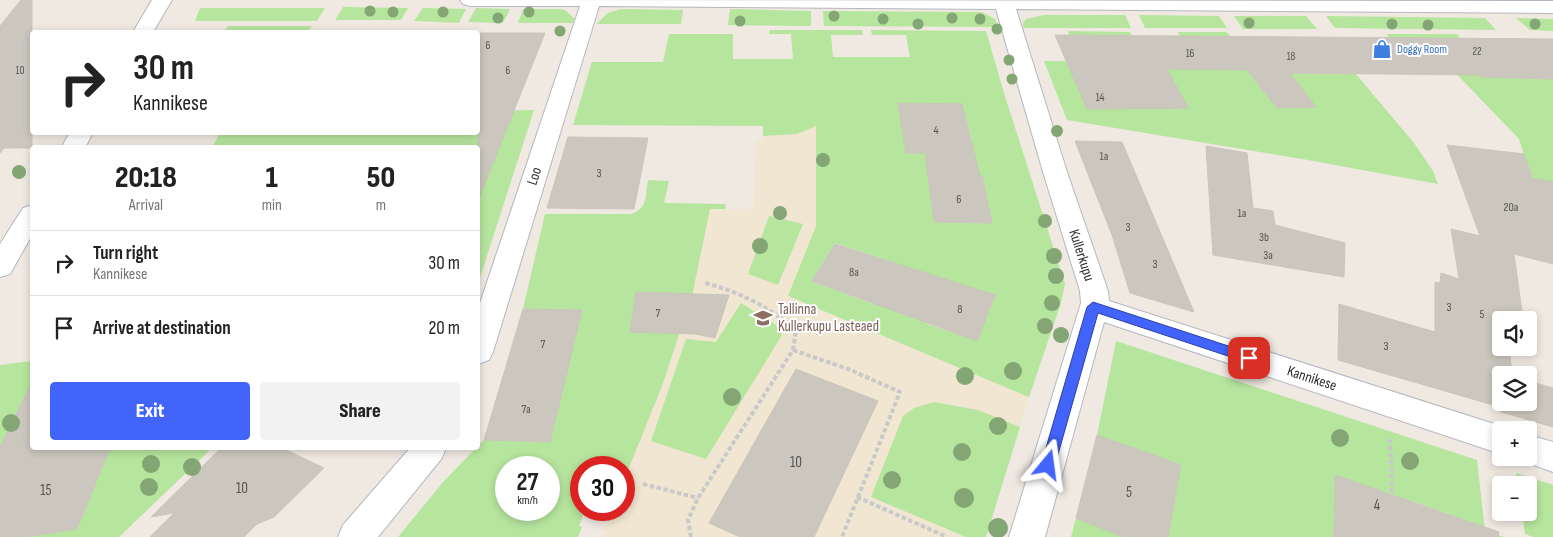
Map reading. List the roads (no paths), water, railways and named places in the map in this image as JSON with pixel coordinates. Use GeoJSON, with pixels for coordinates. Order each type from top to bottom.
{"type":"FeatureCollection","features":[{"type":"Feature","properties":{"kind":"street"},"geometry":{"type":"LineString","coordinates":[[143,30],[162,0]]}},
{"type":"Feature","properties":{"kind":"street"},"geometry":{"type":"LineString","coordinates":[[470,0],[1553,7]]}},
{"type":"Feature","properties":{"kind":"street","name":"Loo"},"geometry":{"type":"LineString","coordinates":[[480,346],[592,1]]}},
{"type":"Feature","properties":{"kind":"street","name":"Kullerkupu"},"geometry":{"type":"LineString","coordinates":[[1004,3],[1057,180],[1094,291],[1093,307],[1027,537]]}},
{"type":"Feature","properties":{"kind":"street"},"geometry":{"type":"LineString","coordinates":[[0,268],[30,217]]}},
{"type":"Feature","properties":{"kind":"street","name":"Kannikese"},"geometry":{"type":"LineString","coordinates":[[1093,307],[1492,437]]}},
{"type":"Feature","properties":{"kind":"street"},"geometry":{"type":"LineString","coordinates":[[356,537],[428,450]]}},
{"type":"Feature","properties":{"kind":"street"},"geometry":{"type":"LineString","coordinates":[[1537,452],[1553,457]]}},
{"type":"Feature","properties":{"kind":"place","name":"Doggy Room"},"geometry":{"type":"Point","coordinates":[1382,49]}},
{"type":"Feature","properties":{"kind":"place","name":"Tallinna Kullerkupu Lasteaed"},"geometry":{"type":"Point","coordinates":[763,318]}}]}
